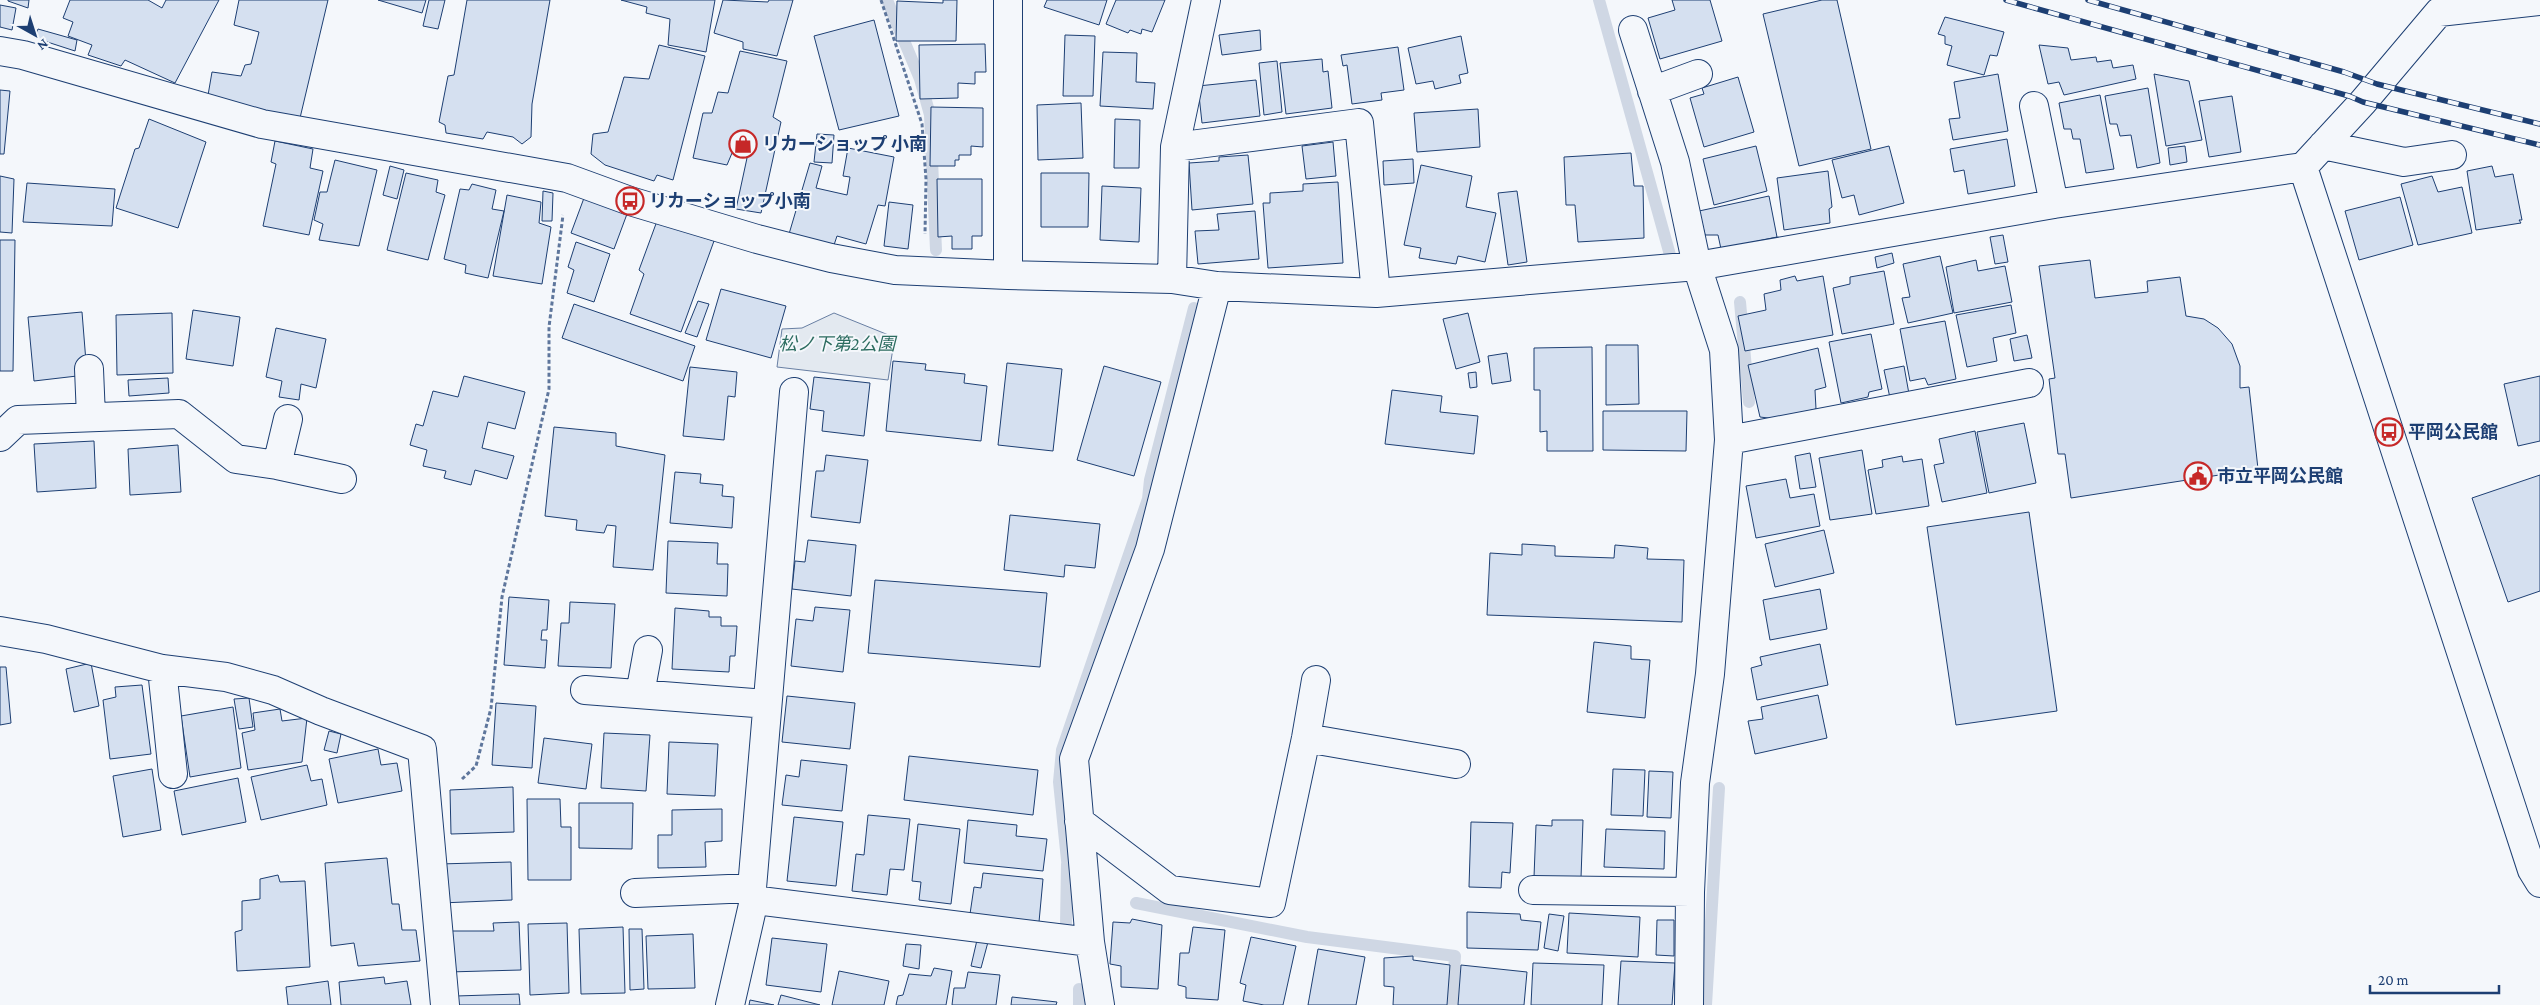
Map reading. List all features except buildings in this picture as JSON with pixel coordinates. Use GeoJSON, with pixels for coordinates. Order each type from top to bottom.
{"type":"FeatureCollection","features":[{"type":"Feature","properties":{"kind":"street"},"geometry":{"type":"LineString","coordinates":[[1008,0],[1008,276]]}},
{"type":"Feature","properties":{"kind":"street"},"geometry":{"type":"LineString","coordinates":[[1172,278],[1175,147],[1206,0]]}},
{"type":"Feature","properties":{"kind":"street"},"geometry":{"type":"LineString","coordinates":[[0,51],[23,55],[262,124],[567,178],[630,201],[757,240],[831,258],[895,270],[1008,276],[1172,278],[1217,286],[1376,293],[1697,266],[2054,204],[2303,167],[2363,102],[2439,12],[2540,0]]}},
{"type":"Feature","properties":{"kind":"street"},"geometry":{"type":"LineString","coordinates":[[1633,30],[1675,162],[1697,266],[1724,350],[1729,440],[1710,674],[1694,782],[1690,892],[1689,1005]]}},
{"type":"Feature","properties":{"kind":"street"},"geometry":{"type":"LineString","coordinates":[[1652,91],[1698,74]]}},
{"type":"Feature","properties":{"kind":"street"},"geometry":{"type":"LineString","coordinates":[[2034,106],[2054,204]]}},
{"type":"Feature","properties":{"kind":"street"},"geometry":{"type":"LineString","coordinates":[[1175,147],[1359,123],[1376,293]]}},
{"type":"Feature","properties":{"kind":"street"},"geometry":{"type":"LineString","coordinates":[[2324,146],[2404,162],[2452,155]]}},
{"type":"Feature","properties":{"kind":"street"},"geometry":{"type":"LineString","coordinates":[[2303,167],[2532,870],[2540,883]]}},
{"type":"Feature","properties":{"kind":"street"},"geometry":{"type":"LineString","coordinates":[[1100,1005],[1090,942],[1074,759],[1150,549],[1217,286]]}},
{"type":"Feature","properties":{"kind":"street"},"geometry":{"type":"LineString","coordinates":[[89,369],[91,417]]}},
{"type":"Feature","properties":{"kind":"street"},"geometry":{"type":"LineString","coordinates":[[1729,440],[2029,383]]}},
{"type":"Feature","properties":{"kind":"street"},"geometry":{"type":"LineString","coordinates":[[730,1005],[753,894],[767,704],[794,392]]}},
{"type":"Feature","properties":{"kind":"street"},"geometry":{"type":"LineString","coordinates":[[0,437],[18,420],[179,414],[236,460],[277,465],[342,479]]}},
{"type":"Feature","properties":{"kind":"street"},"geometry":{"type":"LineString","coordinates":[[277,465],[288,419]]}},
{"type":"Feature","properties":{"kind":"street"},"geometry":{"type":"LineString","coordinates":[[0,632],[46,639],[162,669],[226,678],[273,690],[321,712],[422,749],[445,1005]]}},
{"type":"Feature","properties":{"kind":"street"},"geometry":{"type":"LineString","coordinates":[[640,694],[648,650]]}},
{"type":"Feature","properties":{"kind":"street"},"geometry":{"type":"LineString","coordinates":[[162,669],[173,774]]}},
{"type":"Feature","properties":{"kind":"street"},"geometry":{"type":"LineString","coordinates":[[1079,821],[1170,890],[1270,902],[1306,738],[1316,680]]}},
{"type":"Feature","properties":{"kind":"street"},"geometry":{"type":"LineString","coordinates":[[585,690],[767,704]]}},
{"type":"Feature","properties":{"kind":"street"},"geometry":{"type":"LineString","coordinates":[[1306,738],[1456,764]]}},
{"type":"Feature","properties":{"kind":"street"},"geometry":{"type":"LineString","coordinates":[[1534,890],[1690,892]]}},
{"type":"Feature","properties":{"kind":"street"},"geometry":{"type":"LineString","coordinates":[[635,893],[753,894],[1090,942]]}},
{"type":"Feature","properties":{"kind":"path"},"geometry":{"type":"LineString","coordinates":[[880,0],[922,124],[926,179],[924,272]]}},
{"type":"Feature","properties":{"kind":"path"},"geometry":{"type":"LineString","coordinates":[[426,801],[446,793],[476,766],[491,708],[502,598],[549,389],[549,327],[567,178]]}},
{"type":"Feature","properties":{"kind":"green space","name":"松ノ下第2公園"},"geometry":{"type":"Polygon","coordinates":[[[834,313],[891,336],[893,348],[888,380],[777,367],[782,329],[802,328],[834,313]]]}},
{"type":"Feature","properties":{"kind":"waterway"},"geometry":{"type":"LineString","coordinates":[[887,0],[920,79],[930,115],[936,250]]}},
{"type":"Feature","properties":{"kind":"waterway"},"geometry":{"type":"LineString","coordinates":[[1599,0],[1670,255]]}},
{"type":"Feature","properties":{"kind":"waterway"},"geometry":{"type":"LineString","coordinates":[[1740,302],[1749,402]]}},
{"type":"Feature","properties":{"kind":"waterway"},"geometry":{"type":"LineString","coordinates":[[1068,870],[1059,782],[1062,750],[1148,499],[1150,480],[1194,308]]}},
{"type":"Feature","properties":{"kind":"waterway"},"geometry":{"type":"LineString","coordinates":[[1706,1005],[1719,788]]}},
{"type":"Feature","properties":{"kind":"waterway"},"geometry":{"type":"LineString","coordinates":[[1066,925],[1067,864]]}},
{"type":"Feature","properties":{"kind":"waterway"},"geometry":{"type":"LineString","coordinates":[[1136,903],[1307,937],[1455,956],[1452,1005]]}},
{"type":"Feature","properties":{"kind":"waterway"},"geometry":{"type":"LineString","coordinates":[[1079,989],[1079,1005]]}},
{"type":"Feature","properties":{"kind":"railway"},"geometry":{"type":"LineString","coordinates":[[2006,0],[2349,96],[2363,102],[2540,145]]}},
{"type":"Feature","properties":{"kind":"railway"},"geometry":{"type":"LineString","coordinates":[[2088,0],[2344,72],[2377,84],[2540,124]]}},
{"type":"Feature","properties":{"kind":"place","name":"リカーショップ 小南"},"geometry":{"type":"Point","coordinates":[743,144]}},
{"type":"Feature","properties":{"kind":"place","name":"リカーショップ小南"},"geometry":{"type":"Point","coordinates":[630,201]}},
{"type":"Feature","properties":{"kind":"place","name":"平岡公民館"},"geometry":{"type":"Point","coordinates":[2389,432]}},
{"type":"Feature","properties":{"kind":"place","name":"市立平岡公民館"},"geometry":{"type":"Point","coordinates":[2198,476]}}]}
